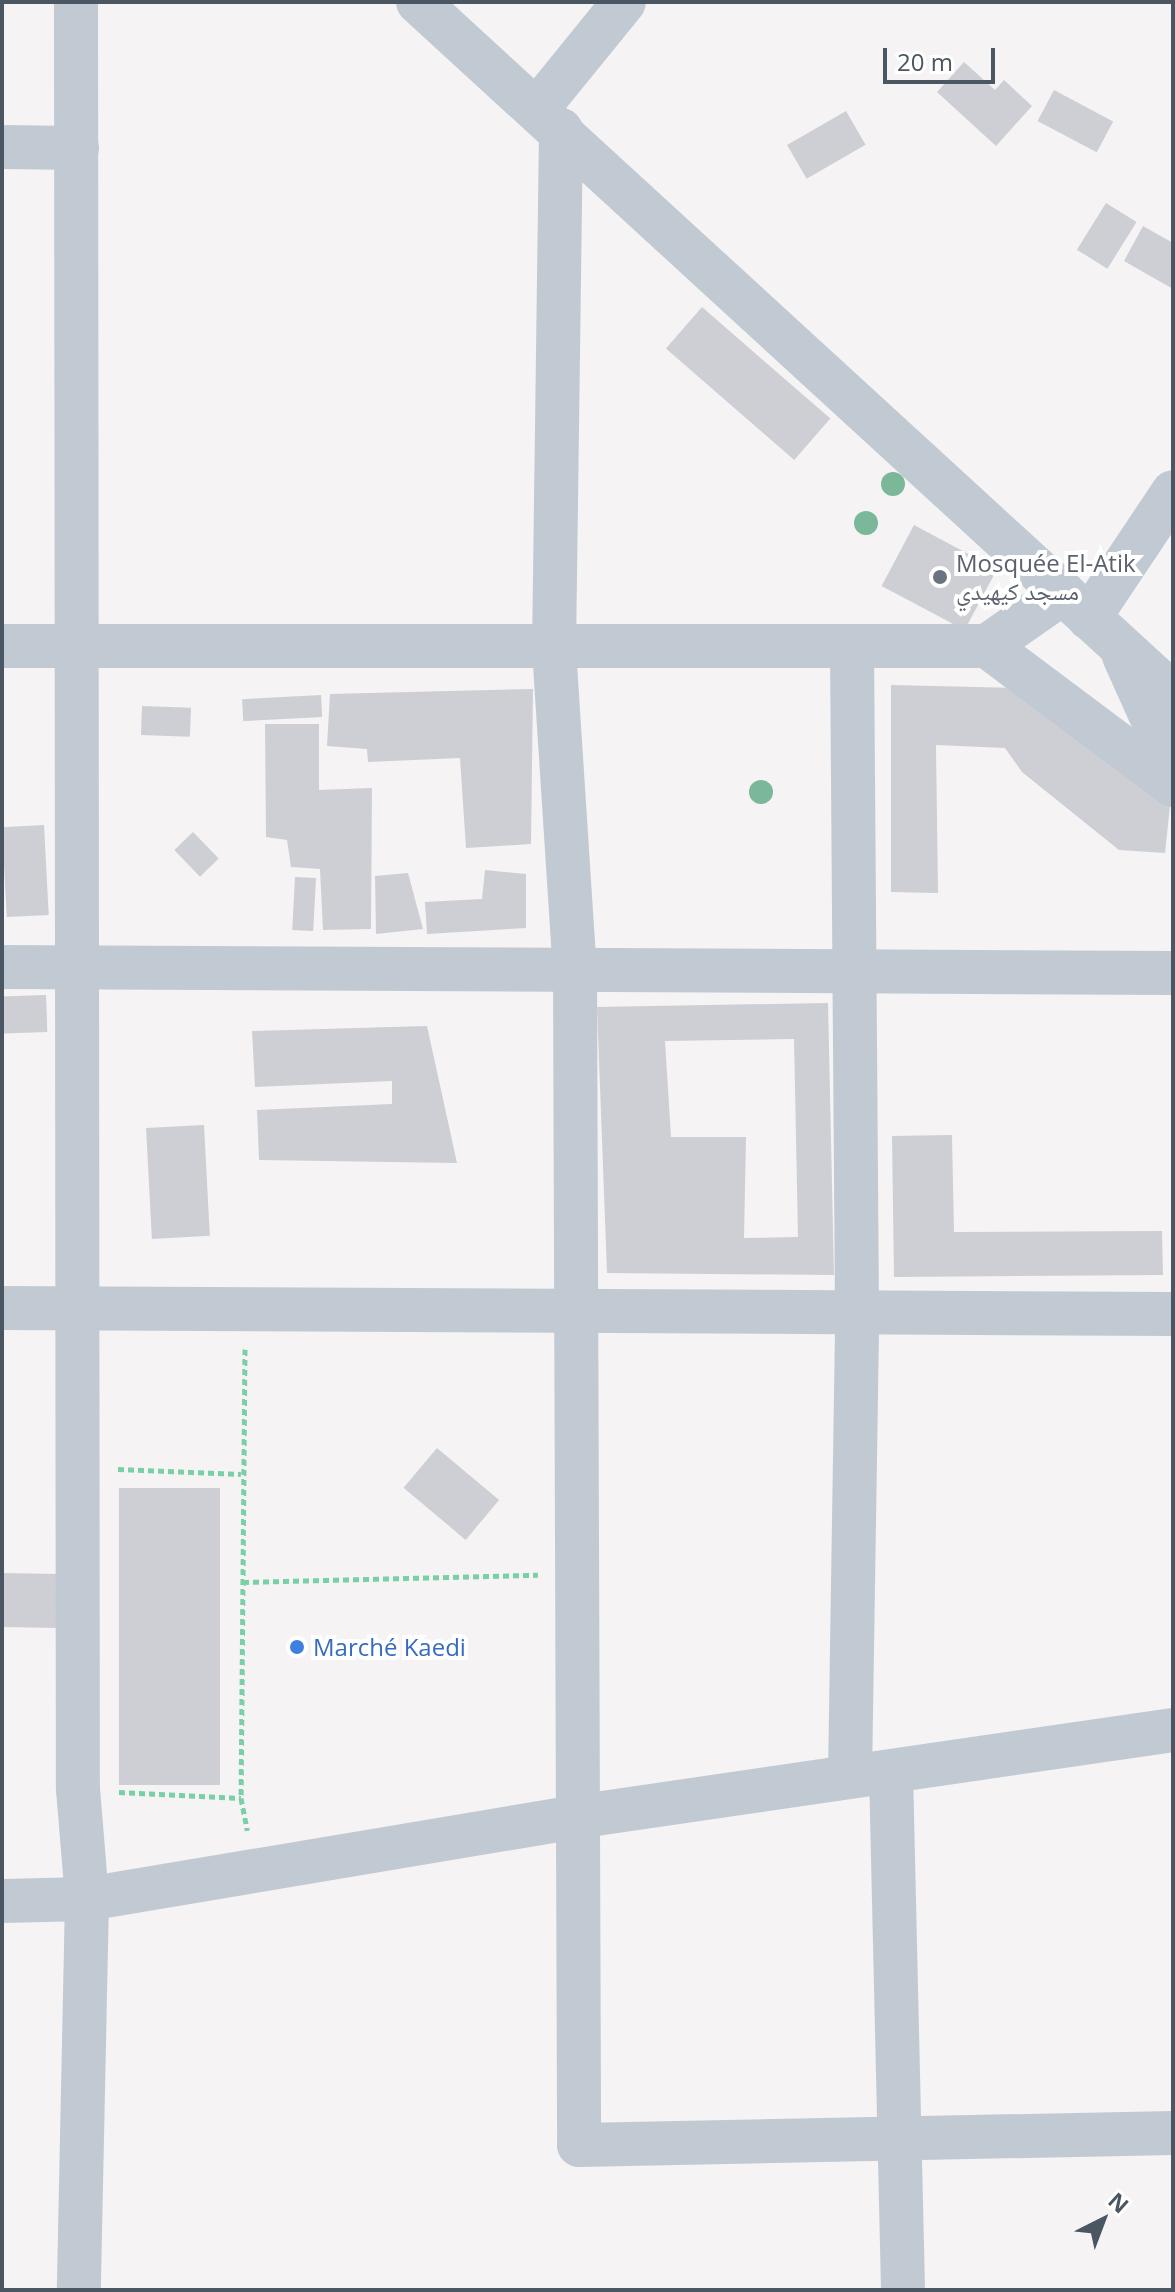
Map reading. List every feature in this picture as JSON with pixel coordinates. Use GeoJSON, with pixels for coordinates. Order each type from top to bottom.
{"type":"FeatureCollection","features":[{"type":"Feature","properties":{"kind":"street"},"geometry":{"type":"LineString","coordinates":[[76,2],[81,1308],[78,1789],[87,1899],[79,2290]]}},
{"type":"Feature","properties":{"kind":"street"},"geometry":{"type":"LineString","coordinates":[[418,2],[550,119],[1173,694]]}},
{"type":"Feature","properties":{"kind":"street"},"geometry":{"type":"LineString","coordinates":[[624,2],[550,119],[554,649],[575,970],[577,1575],[582,1816],[579,2145],[1173,2133]]}},
{"type":"Feature","properties":{"kind":"street"},"geometry":{"type":"LineString","coordinates":[[2,147],[77,148]]}},
{"type":"Feature","properties":{"kind":"street"},"geometry":{"type":"LineString","coordinates":[[2,646],[554,649],[987,646],[1091,619],[1173,492]]}},
{"type":"Feature","properties":{"kind":"street"},"geometry":{"type":"LineString","coordinates":[[1091,619],[1173,765]]}},
{"type":"Feature","properties":{"kind":"street"},"geometry":{"type":"LineString","coordinates":[[852,646],[857,1311],[870,1774],[896,2139],[903,2290]]}},
{"type":"Feature","properties":{"kind":"street"},"geometry":{"type":"LineString","coordinates":[[987,646],[1173,785]]}},
{"type":"Feature","properties":{"kind":"street"},"geometry":{"type":"LineString","coordinates":[[2,967],[1173,973]]}},
{"type":"Feature","properties":{"kind":"street"},"geometry":{"type":"LineString","coordinates":[[2,1308],[576,1316],[857,1311],[1173,1314]]}},
{"type":"Feature","properties":{"kind":"street"},"geometry":{"type":"LineString","coordinates":[[2,1901],[87,1899],[582,1816],[1173,1730]]}},
{"type":"Feature","properties":{"kind":"path"},"geometry":{"type":"LineString","coordinates":[[247,1311],[241,1474],[241,1798],[255,1871]]}},
{"type":"Feature","properties":{"kind":"path"},"geometry":{"type":"LineString","coordinates":[[80,1468],[241,1474]]}},
{"type":"Feature","properties":{"kind":"path"},"geometry":{"type":"LineString","coordinates":[[243,1582],[577,1575]]}},
{"type":"Feature","properties":{"kind":"path"},"geometry":{"type":"LineString","coordinates":[[78,1789],[241,1798]]}},
{"type":"Feature","properties":{"kind":"building"},"geometry":{"type":"Polygon","coordinates":[[[964,62],[995,90],[1004,80],[1032,106],[996,146],[937,92],[964,62]]]}},
{"type":"Feature","properties":{"kind":"building"},"geometry":{"type":"Polygon","coordinates":[[[1054,90],[1113,121],[1097,152],[1038,121],[1054,90]]]}},
{"type":"Feature","properties":{"kind":"building"},"geometry":{"type":"Polygon","coordinates":[[[846,111],[866,145],[807,179],[787,145],[846,111]]]}},
{"type":"Feature","properties":{"kind":"building"},"geometry":{"type":"Polygon","coordinates":[[[1106,203],[1137,222],[1107,269],[1077,250],[1106,203]]]}},
{"type":"Feature","properties":{"kind":"building"},"geometry":{"type":"Polygon","coordinates":[[[1143,226],[1173,243],[1173,289],[1124,261],[1143,226]]]}},
{"type":"Feature","properties":{"kind":"building"},"geometry":{"type":"Polygon","coordinates":[[[702,307],[830,419],[794,460],[666,349],[702,307]]]}},
{"type":"Feature","properties":{"kind":"building","name":"Mosquée El-Atik مسجد كيهيدي"},"geometry":{"type":"Polygon","coordinates":[[[914,525],[997,569],[965,630],[882,586],[914,525]]]}},
{"type":"Feature","properties":{"kind":"building"},"geometry":{"type":"Polygon","coordinates":[[[891,685],[1018,688],[1170,806],[1165,853],[1119,850],[1022,772],[1005,748],[936,745],[938,893],[891,892],[891,685]]]}},
{"type":"Feature","properties":{"kind":"building"},"geometry":{"type":"Polygon","coordinates":[[[533,689],[531,844],[466,848],[460,758],[368,762],[367,749],[327,746],[330,694],[533,689]]]}},
{"type":"Feature","properties":{"kind":"building"},"geometry":{"type":"Polygon","coordinates":[[[321,695],[322,717],[243,721],[242,699],[321,695]]]}},
{"type":"Feature","properties":{"kind":"building"},"geometry":{"type":"Polygon","coordinates":[[[142,706],[191,708],[190,737],[141,735],[142,706]]]}},
{"type":"Feature","properties":{"kind":"building"},"geometry":{"type":"Polygon","coordinates":[[[265,724],[319,724],[319,790],[372,788],[371,929],[323,930],[320,869],[291,867],[287,840],[266,837],[265,724]]]}},
{"type":"Feature","properties":{"kind":"building"},"geometry":{"type":"Polygon","coordinates":[[[44,825],[49,915],[7,917],[2,827],[44,825]]]}},
{"type":"Feature","properties":{"kind":"building"},"geometry":{"type":"Polygon","coordinates":[[[193,832],[219,859],[200,877],[174,850],[193,832]]]}},
{"type":"Feature","properties":{"kind":"building"},"geometry":{"type":"Polygon","coordinates":[[[485,870],[526,874],[526,928],[427,934],[425,902],[482,899],[485,870]]]}},
{"type":"Feature","properties":{"kind":"building"},"geometry":{"type":"Polygon","coordinates":[[[408,873],[423,929],[376,934],[375,876],[408,873]]]}},
{"type":"Feature","properties":{"kind":"building"},"geometry":{"type":"Polygon","coordinates":[[[295,877],[316,878],[313,931],[292,930],[295,877]]]}},
{"type":"Feature","properties":{"kind":"building"},"geometry":{"type":"Polygon","coordinates":[[[46,995],[47,1032],[3,1034],[2,997],[46,995]]]}},
{"type":"Feature","properties":{"kind":"building"},"geometry":{"type":"Polygon","coordinates":[[[828,1003],[834,1275],[607,1273],[597,1007],[828,1003]],[[794,1039],[665,1041],[671,1137],[746,1137],[744,1238],[798,1237],[794,1039]]]}},
{"type":"Feature","properties":{"kind":"building"},"geometry":{"type":"Polygon","coordinates":[[[427,1026],[457,1163],[259,1160],[257,1110],[392,1104],[392,1081],[255,1087],[252,1031],[427,1026]]]}},
{"type":"Feature","properties":{"kind":"building"},"geometry":{"type":"Polygon","coordinates":[[[204,1125],[210,1236],[152,1239],[146,1128],[204,1125]]]}},
{"type":"Feature","properties":{"kind":"building"},"geometry":{"type":"Polygon","coordinates":[[[952,1135],[954,1232],[1162,1231],[1163,1275],[894,1277],[892,1136],[952,1135]]]}},
{"type":"Feature","properties":{"kind":"building"},"geometry":{"type":"Polygon","coordinates":[[[437,1448],[499,1500],[466,1540],[404,1488],[437,1448]]]}},
{"type":"Feature","properties":{"kind":"building"},"geometry":{"type":"Polygon","coordinates":[[[119,1488],[220,1488],[220,1785],[119,1785],[119,1488]]]}},
{"type":"Feature","properties":{"kind":"building"},"geometry":{"type":"Polygon","coordinates":[[[2,1573],[59,1574],[58,1628],[2,1627],[2,1573]]]}},
{"type":"Feature","properties":{"kind":"place","name":"Mosquée El-Atik مسجد كيهيدي"},"geometry":{"type":"Point","coordinates":[940,577]}},
{"type":"Feature","properties":{"kind":"place","name":"Marché Kaedi"},"geometry":{"type":"Point","coordinates":[297,1647]}}]}
